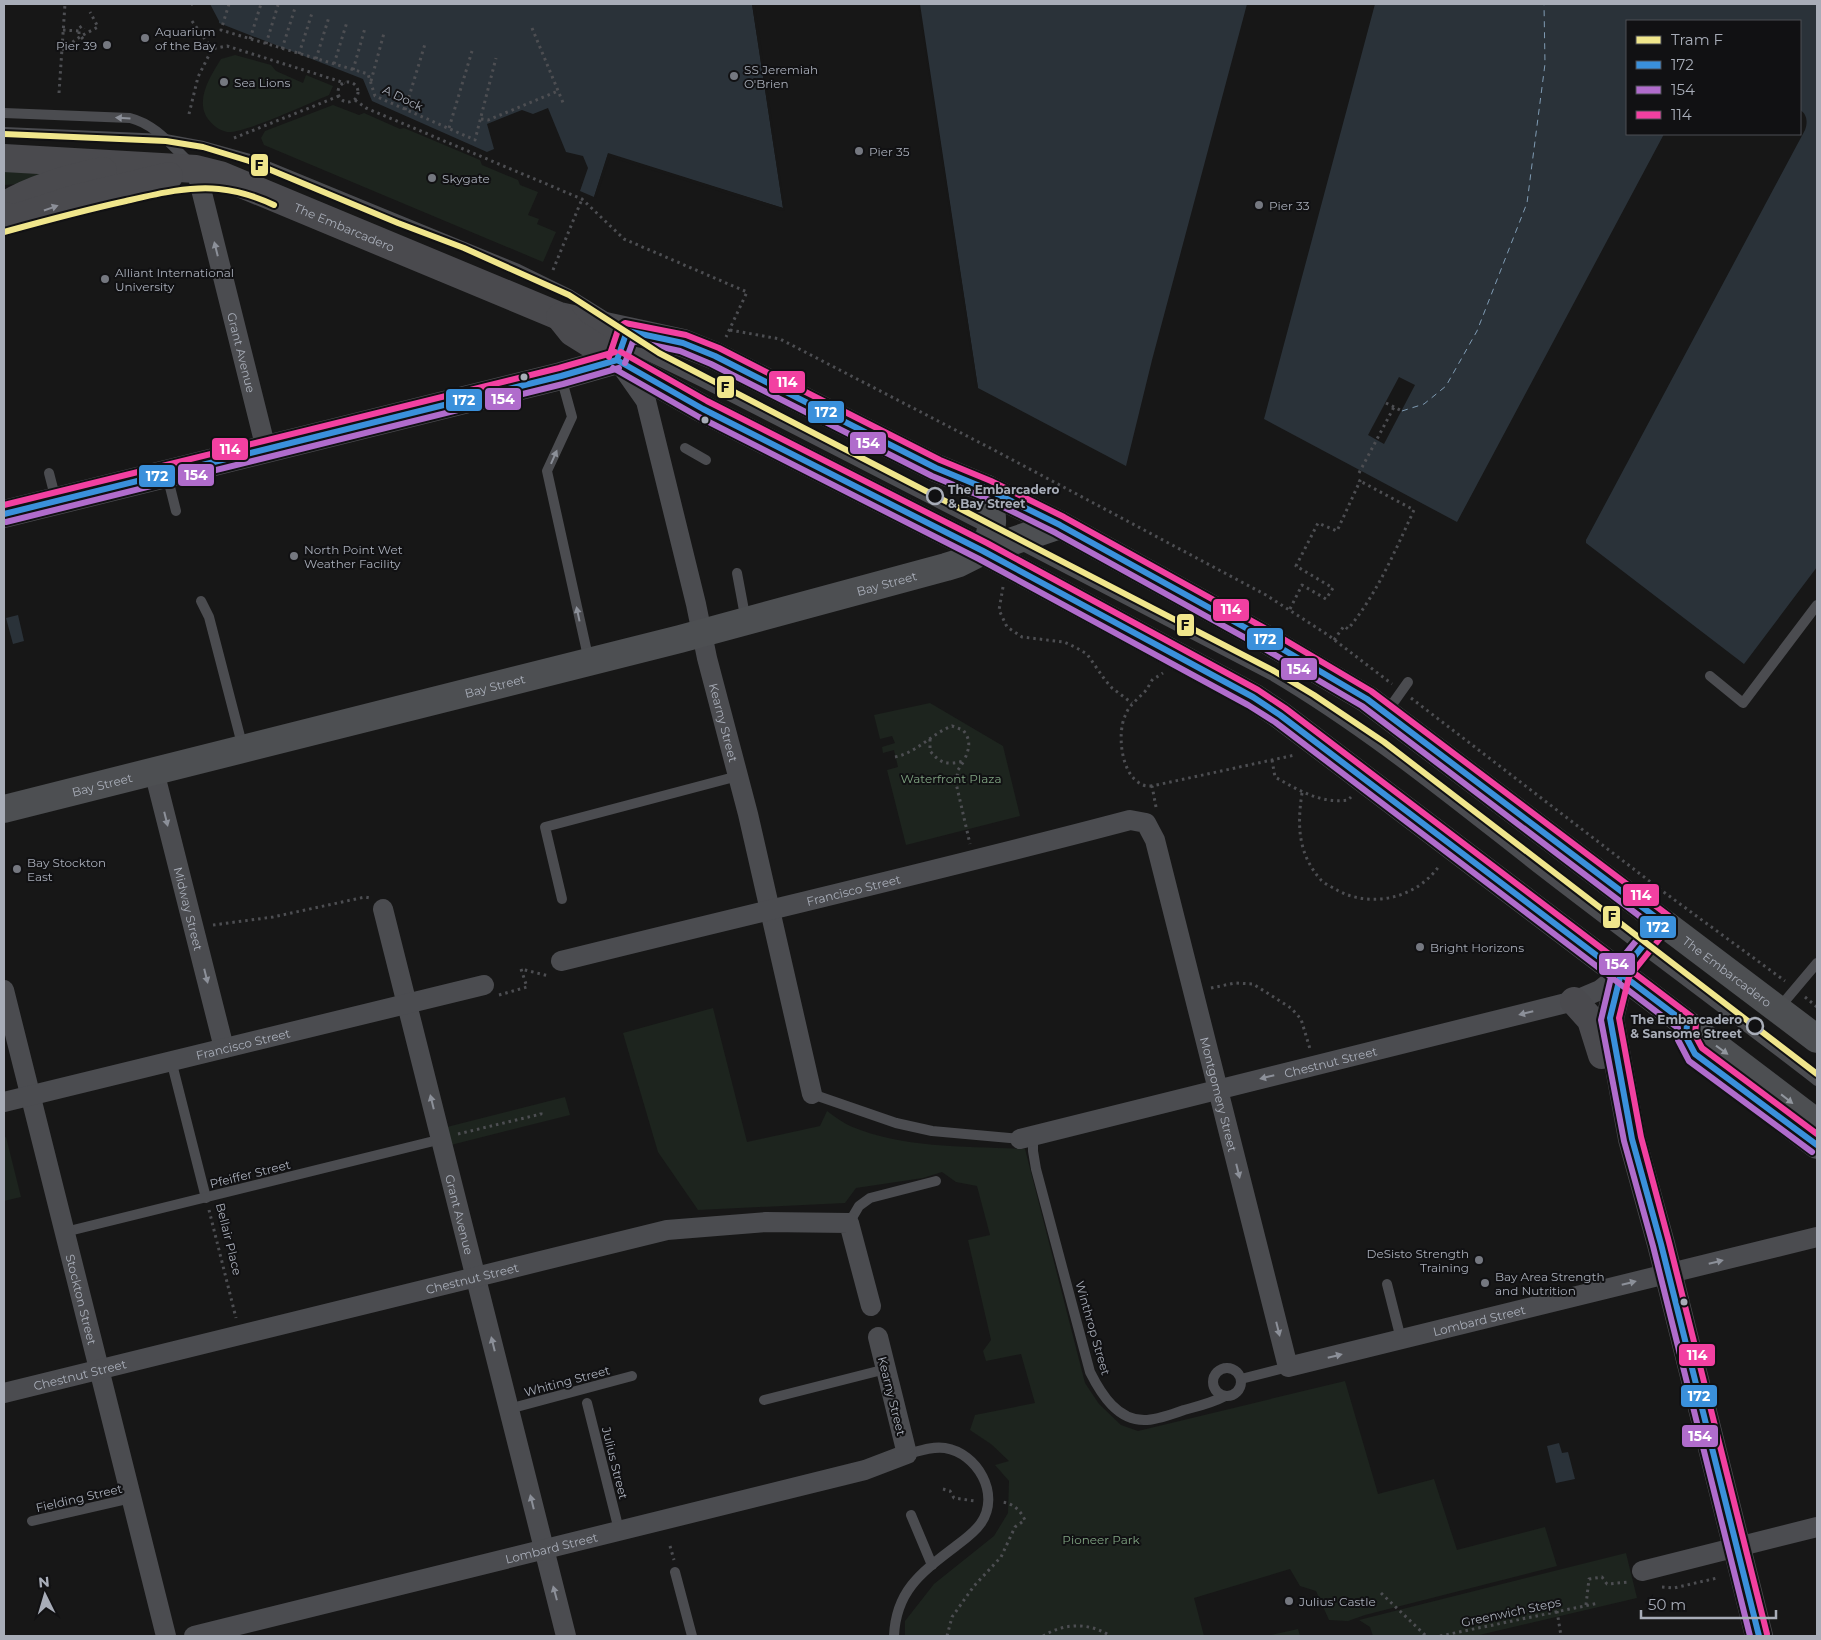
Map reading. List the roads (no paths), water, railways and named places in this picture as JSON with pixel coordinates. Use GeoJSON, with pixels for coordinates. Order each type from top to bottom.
{"type":"FeatureCollection","features":[{"type":"Feature","properties":{"kind":"main road","name":"The Embarcadero"},"geometry":{"type":"LineString","coordinates":[[987,489],[1060,526],[1257,634],[1368,699],[1817,1038]]}},
{"type":"Feature","properties":{"kind":"main road"},"geometry":{"type":"LineString","coordinates":[[987,489],[996,541]]}},
{"type":"Feature","properties":{"kind":"main road","name":"Bay Street"},"geometry":{"type":"LineString","coordinates":[[4,809],[746,622],[946,567],[959,563],[996,541],[1060,526]]}},
{"type":"Feature","properties":{"kind":"main road","name":"The Embarcadero"},"geometry":{"type":"LineString","coordinates":[[996,541],[1280,715],[1817,1123]]}},
{"type":"Feature","properties":{"kind":"main road"},"geometry":{"type":"LineString","coordinates":[[1687,1024],[1686,1037],[1695,1054],[1817,1145]]}},
{"type":"Feature","properties":{"kind":"street","name":"The Embarcadero"},"geometry":{"type":"LineString","coordinates":[[4,158],[196,169],[220,175],[560,316],[622,345],[703,409],[996,541]]}},
{"type":"Feature","properties":{"kind":"street"},"geometry":{"type":"LineString","coordinates":[[4,206],[19,197],[56,183],[128,165]]}},
{"type":"Feature","properties":{"kind":"street"},"geometry":{"type":"LineString","coordinates":[[4,216],[14,218],[77,198],[196,169]]}},
{"type":"Feature","properties":{"kind":"street","name":"Grant Avenue"},"geometry":{"type":"LineString","coordinates":[[196,169],[266,449]]}},
{"type":"Feature","properties":{"kind":"street","name":"The Embarcadero"},"geometry":{"type":"LineString","coordinates":[[622,345],[683,343],[715,356],[936,468],[987,489]]}},
{"type":"Feature","properties":{"kind":"street"},"geometry":{"type":"LineString","coordinates":[[4,514],[561,376],[622,345]]}},
{"type":"Feature","properties":{"kind":"street","name":"Kearny Street"},"geometry":{"type":"LineString","coordinates":[[622,345],[646,401],[771,909],[812,1094]]}},
{"type":"Feature","properties":{"kind":"street","name":"Midway Street"},"geometry":{"type":"LineString","coordinates":[[154,772],[224,1048]]}},
{"type":"Feature","properties":{"kind":"street","name":"Francisco Street"},"geometry":{"type":"LineString","coordinates":[[561,961],[976,861],[1130,820],[1151,817]]}},
{"type":"Feature","properties":{"kind":"street","name":"Montgomery Street"},"geometry":{"type":"LineString","coordinates":[[1151,817],[1155,840],[1288,1367]]}},
{"type":"Feature","properties":{"kind":"street","name":"Grant Avenue"},"geometry":{"type":"LineString","coordinates":[[383,909],[566,1636]]}},
{"type":"Feature","properties":{"kind":"street","name":"Chestnut Street"},"geometry":{"type":"LineString","coordinates":[[1027,1137],[1574,1001],[1600,990],[1621,973],[1662,922]]}},
{"type":"Feature","properties":{"kind":"street"},"geometry":{"type":"LineString","coordinates":[[1621,973],[1610,1018],[1632,1139],[1669,1274],[1759,1636]]}},
{"type":"Feature","properties":{"kind":"street","name":"Stockton Street"},"geometry":{"type":"LineString","coordinates":[[4,990],[166,1636]]}},
{"type":"Feature","properties":{"kind":"street","name":"Francisco Street"},"geometry":{"type":"LineString","coordinates":[[4,1102],[407,1003],[490,990]]}},
{"type":"Feature","properties":{"kind":"street"},"geometry":{"type":"LineString","coordinates":[[1574,1001],[1591,1020],[1616,1105],[1632,1139]]}},
{"type":"Feature","properties":{"kind":"street","name":"Chestnut Street"},"geometry":{"type":"LineString","coordinates":[[4,1393],[99,1368],[241,1336],[667,1230],[766,1222],[849,1223]]}},
{"type":"Feature","properties":{"kind":"street"},"geometry":{"type":"LineString","coordinates":[[849,1223],[871,1306]]}},
{"type":"Feature","properties":{"kind":"street","name":"Lombard Street"},"geometry":{"type":"LineString","coordinates":[[1288,1367],[1817,1237]]}},
{"type":"Feature","properties":{"kind":"street","name":"Kearny Street"},"geometry":{"type":"LineString","coordinates":[[878,1338],[907,1454]]}},
{"type":"Feature","properties":{"kind":"street","name":"Lombard Street"},"geometry":{"type":"LineString","coordinates":[[194,1636],[865,1470],[907,1454]]}},
{"type":"Feature","properties":{"kind":"street"},"geometry":{"type":"LineString","coordinates":[[1637,1576],[1737,1547],[1817,1527]]}},
{"type":"Feature","properties":{"kind":"lane"},"geometry":{"type":"LineString","coordinates":[[4,113],[130,118],[139,120],[165,139],[196,169]]}},
{"type":"Feature","properties":{"kind":"lane"},"geometry":{"type":"LineString","coordinates":[[4,132],[165,139],[203,146],[250,159],[518,269],[569,294],[622,345]]}},
{"type":"Feature","properties":{"kind":"lane","name":"The Embarcadero"},"geometry":{"type":"LineString","coordinates":[[622,345],[702,382],[996,541],[1271,675],[1312,699],[1381,746],[1817,1081]]}},
{"type":"Feature","properties":{"kind":"lane"},"geometry":{"type":"LineString","coordinates":[[561,376],[572,417],[547,471],[589,662]]}},
{"type":"Feature","properties":{"kind":"lane"},"geometry":{"type":"LineString","coordinates":[[685,448],[706,460]]}},
{"type":"Feature","properties":{"kind":"lane"},"geometry":{"type":"LineString","coordinates":[[49,473],[57,501]]}},
{"type":"Feature","properties":{"kind":"lane"},"geometry":{"type":"LineString","coordinates":[[167,474],[176,511]]}},
{"type":"Feature","properties":{"kind":"lane"},"geometry":{"type":"LineString","coordinates":[[737,573],[746,622]]}},
{"type":"Feature","properties":{"kind":"lane"},"geometry":{"type":"LineString","coordinates":[[201,601],[209,617],[244,749]]}},
{"type":"Feature","properties":{"kind":"lane"},"geometry":{"type":"LineString","coordinates":[[1710,676],[1743,703],[1817,604]]}},
{"type":"Feature","properties":{"kind":"lane"},"geometry":{"type":"LineString","coordinates":[[1386,714],[1408,682]]}},
{"type":"Feature","properties":{"kind":"lane"},"geometry":{"type":"LineString","coordinates":[[562,900],[545,828],[738,776]]}},
{"type":"Feature","properties":{"kind":"lane"},"geometry":{"type":"LineString","coordinates":[[1779,1009],[1817,963]]}},
{"type":"Feature","properties":{"kind":"lane","name":"Bellair Place"},"geometry":{"type":"LineString","coordinates":[[171,1060],[206,1198]]}},
{"type":"Feature","properties":{"kind":"lane"},"geometry":{"type":"LineString","coordinates":[[812,1094],[896,1123],[932,1131],[1027,1137]]}},
{"type":"Feature","properties":{"kind":"lane","name":"Winthrop Street"},"geometry":{"type":"LineString","coordinates":[[1027,1137],[1033,1151],[1036,1169],[1090,1372],[1108,1401],[1127,1416],[1146,1420],[1213,1403],[1225,1396]]}},
{"type":"Feature","properties":{"kind":"lane","name":"Pfeiffer Street"},"geometry":{"type":"LineString","coordinates":[[65,1232],[442,1139]]}},
{"type":"Feature","properties":{"kind":"lane"},"geometry":{"type":"LineString","coordinates":[[849,1223],[859,1206],[870,1198],[936,1181]]}},
{"type":"Feature","properties":{"kind":"lane"},"geometry":{"type":"LineString","coordinates":[[1388,1284],[1401,1339]]}},
{"type":"Feature","properties":{"kind":"lane"},"geometry":{"type":"LineString","coordinates":[[1241,1379],[1288,1367]]}},
{"type":"Feature","properties":{"kind":"lane"},"geometry":{"type":"LineString","coordinates":[[1229,1368],[1234,1370],[1241,1379],[1239,1390],[1236,1394],[1225,1396],[1220,1394],[1213,1386],[1215,1375],[1219,1371],[1229,1368]]}},
{"type":"Feature","properties":{"kind":"lane"},"geometry":{"type":"LineString","coordinates":[[764,1400],[886,1369]]}},
{"type":"Feature","properties":{"kind":"lane","name":"Whiting Street"},"geometry":{"type":"LineString","coordinates":[[509,1409],[632,1376]]}},
{"type":"Feature","properties":{"kind":"lane","name":"Julius Street"},"geometry":{"type":"LineString","coordinates":[[587,1403],[619,1530]]}},
{"type":"Feature","properties":{"kind":"lane"},"geometry":{"type":"LineString","coordinates":[[894,1636],[898,1610],[916,1578],[968,1537],[981,1524],[987,1512],[988,1501],[988,1488],[983,1477],[967,1457],[956,1451],[943,1448],[931,1448],[907,1454]]}},
{"type":"Feature","properties":{"kind":"lane","name":"Fielding Street"},"geometry":{"type":"LineString","coordinates":[[32,1522],[132,1498]]}},
{"type":"Feature","properties":{"kind":"lane"},"geometry":{"type":"LineString","coordinates":[[912,1514],[932,1565]]}},
{"type":"Feature","properties":{"kind":"lane"},"geometry":{"type":"LineString","coordinates":[[675,1572],[692,1636]]}},
{"type":"Feature","properties":{"kind":"tram line","name":"F"},"geometry":{"type":"LineString","coordinates":[[4,134],[166,141],[203,147],[249,161],[398,223],[464,248],[569,295],[659,353],[1274,671],[1314,695],[1384,742],[1817,1074]]}},
{"type":"Feature","properties":{"kind":"tram line","name":"F"},"geometry":{"type":"LineString","coordinates":[[4,232],[111,204],[160,193],[184,190],[207,188],[226,190],[261,199],[274,205]]}},
{"type":"Feature","properties":{"kind":"place","name":"Aquarium of the Bay"},"geometry":{"type":"Point","coordinates":[145,38]}},
{"type":"Feature","properties":{"kind":"place","name":"Pier 39"},"geometry":{"type":"Point","coordinates":[107,45]}},
{"type":"Feature","properties":{"kind":"place","name":"SS Jeremiah O'Brien"},"geometry":{"type":"Point","coordinates":[734,76]}},
{"type":"Feature","properties":{"kind":"place","name":"Sea Lions"},"geometry":{"type":"Point","coordinates":[224,82]}},
{"type":"Feature","properties":{"kind":"place","name":"Pier 35"},"geometry":{"type":"Point","coordinates":[859,151]}},
{"type":"Feature","properties":{"kind":"place","name":"Skygate"},"geometry":{"type":"Point","coordinates":[432,178]}},
{"type":"Feature","properties":{"kind":"place","name":"Pier 33"},"geometry":{"type":"Point","coordinates":[1259,205]}},
{"type":"Feature","properties":{"kind":"place","name":"Alliant International University"},"geometry":{"type":"Point","coordinates":[105,279]}},
{"type":"Feature","properties":{"kind":"place","name":"The Embarcadero & Bay Street"},"geometry":{"type":"Point","coordinates":[935,496]}},
{"type":"Feature","properties":{"kind":"place","name":"North Point Wet Weather Facility"},"geometry":{"type":"Point","coordinates":[294,556]}},
{"type":"Feature","properties":{"kind":"place","name":"Bay Stockton East"},"geometry":{"type":"Point","coordinates":[17,869]}},
{"type":"Feature","properties":{"kind":"place","name":"Bright Horizons"},"geometry":{"type":"Point","coordinates":[1420,947]}},
{"type":"Feature","properties":{"kind":"place","name":"The Embarcadero & Sansome Street"},"geometry":{"type":"Point","coordinates":[1755,1026]}},
{"type":"Feature","properties":{"kind":"place","name":"DeSisto Strength Training"},"geometry":{"type":"Point","coordinates":[1479,1260]}},
{"type":"Feature","properties":{"kind":"place","name":"Bay Area Strength and Nutrition"},"geometry":{"type":"Point","coordinates":[1485,1283]}},
{"type":"Feature","properties":{"kind":"place","name":"Julius' Castle"},"geometry":{"type":"Point","coordinates":[1289,1601]}},
{"type":"Feature","properties":{"kind":"park label","name":"Waterfront Plaza"},"geometry":{"type":"Point","coordinates":[951,778]}},
{"type":"Feature","properties":{"kind":"park label","name":"Pioneer Park"},"geometry":{"type":"Point","coordinates":[1101,1539]}}]}
